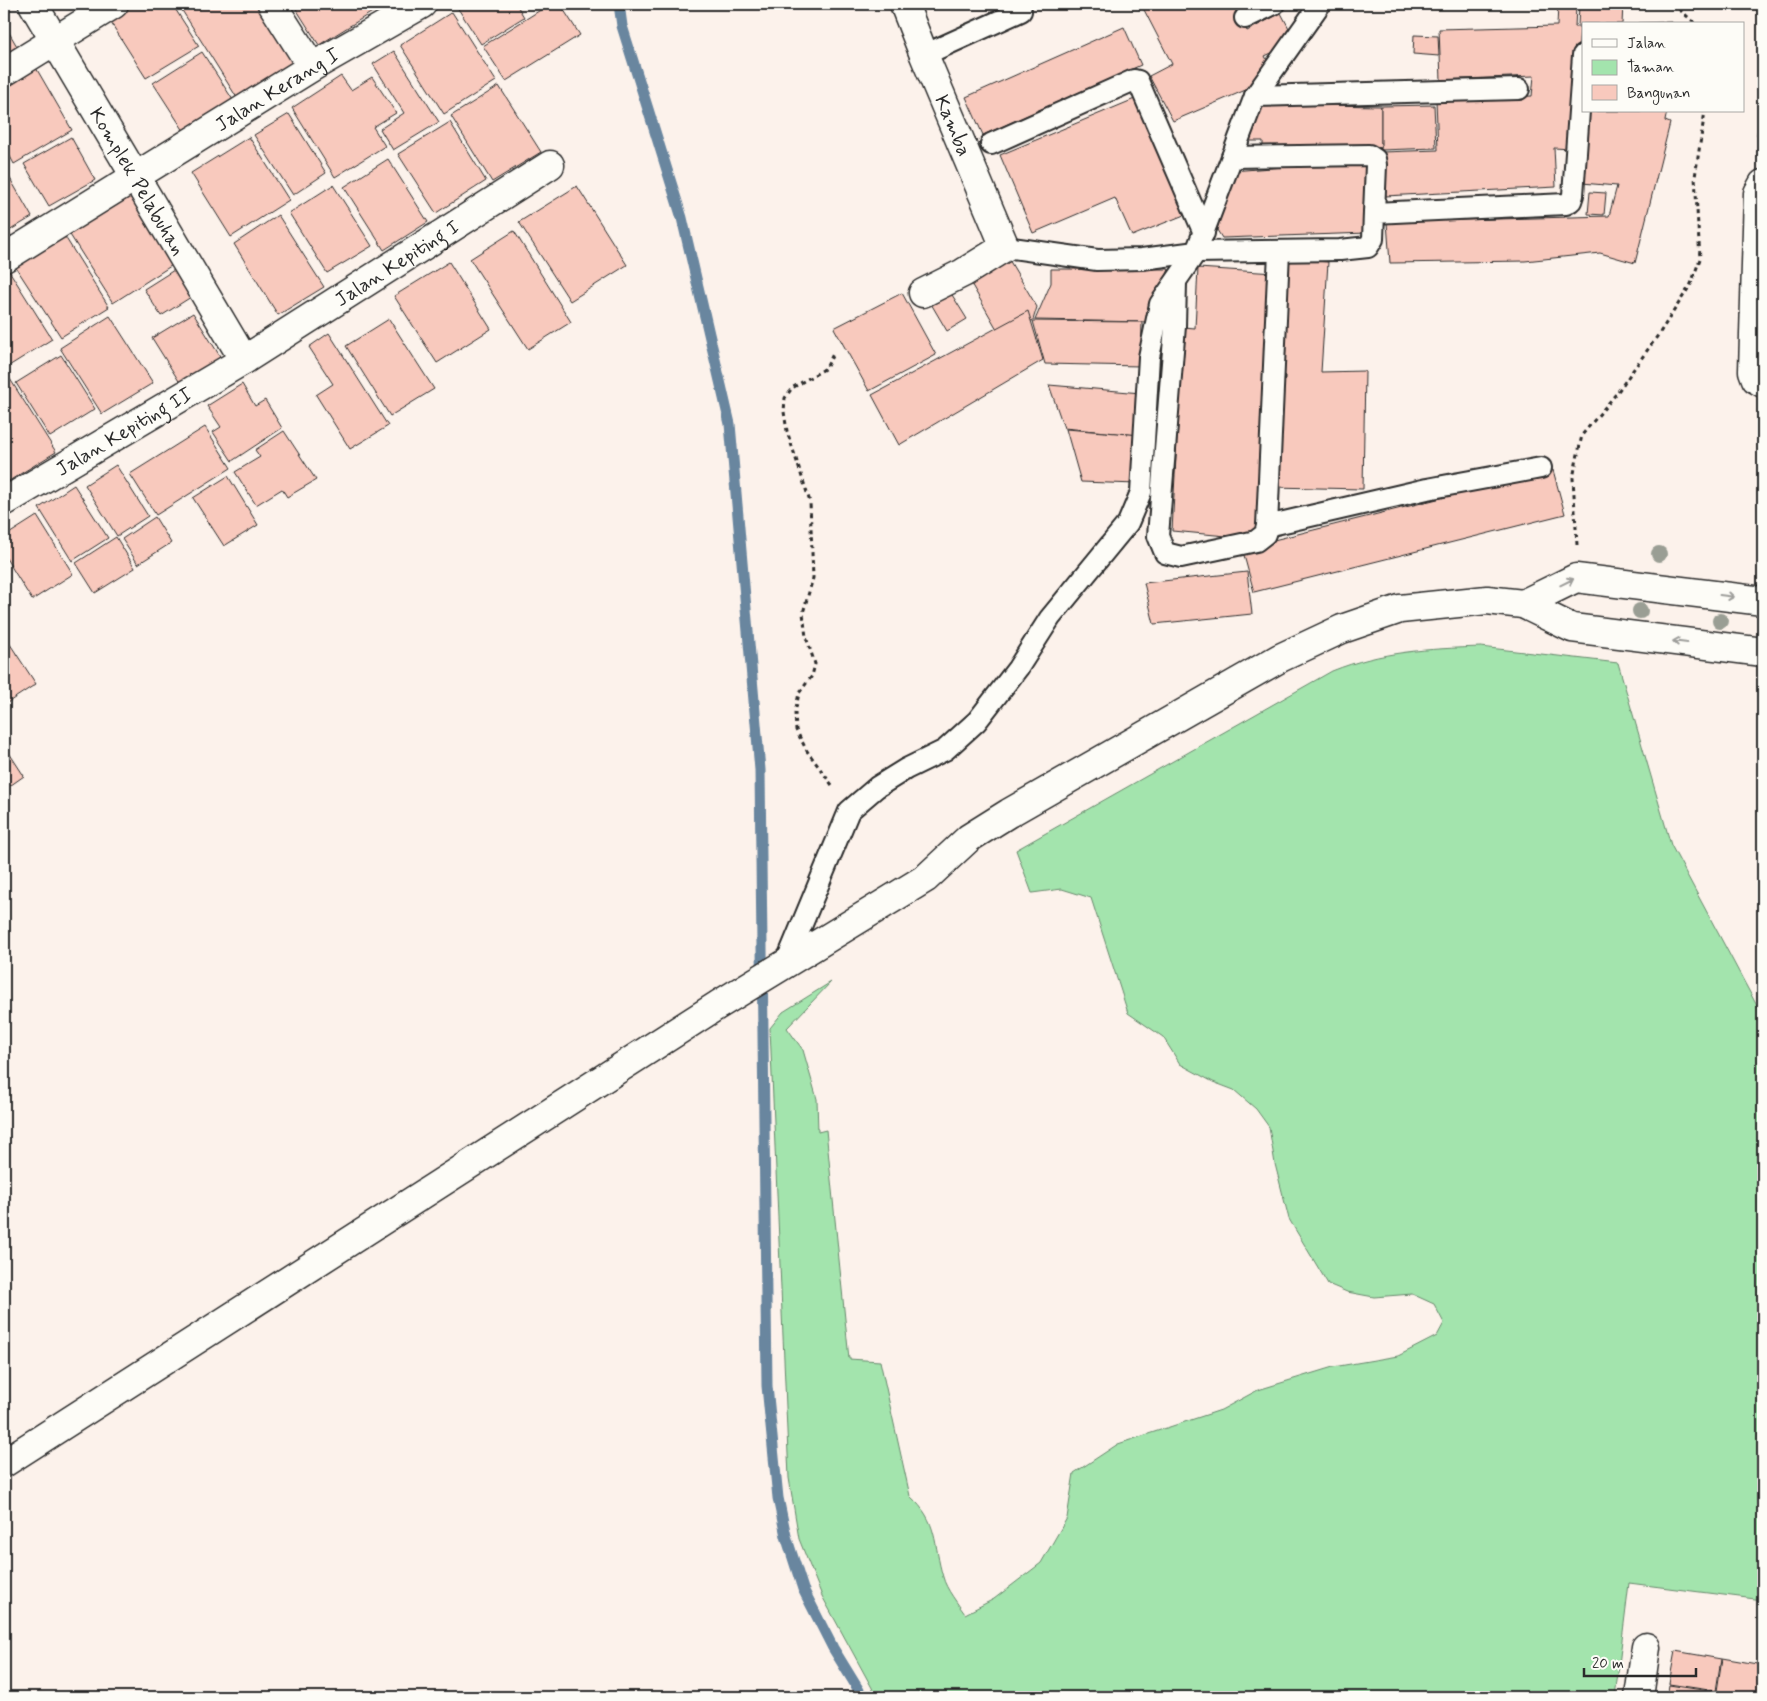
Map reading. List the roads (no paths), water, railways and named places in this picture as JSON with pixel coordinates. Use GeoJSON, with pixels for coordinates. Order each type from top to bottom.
{"type":"FeatureCollection","features":[{"type":"Feature","properties":{"kind":"street","name":"Komplek Pelabuhan"},"geometry":{"type":"LineString","coordinates":[[34,4],[54,42],[244,360]]}},
{"type":"Feature","properties":{"kind":"street"},"geometry":{"type":"LineString","coordinates":[[4,72],[114,4]]}},
{"type":"Feature","properties":{"kind":"street"},"geometry":{"type":"LineString","coordinates":[[272,4],[312,67]]}},
{"type":"Feature","properties":{"kind":"street","name":"Jalan Kerang I"},"geometry":{"type":"LineString","coordinates":[[4,258],[136,178],[312,67],[422,4]]}},
{"type":"Feature","properties":{"kind":"street","name":"Kamba"},"geometry":{"type":"LineString","coordinates":[[904,4],[1005,247]]}},
{"type":"Feature","properties":{"kind":"street","name":"Jalan Kepiting I"},"geometry":{"type":"LineString","coordinates":[[244,360],[550,165]]}},
{"type":"Feature","properties":{"kind":"street"},"geometry":{"type":"LineString","coordinates":[[1763,184],[1758,193],[1753,371],[1756,379],[1763,383]]}},
{"type":"Feature","properties":{"kind":"street"},"geometry":{"type":"LineString","coordinates":[[923,293],[963,273],[1005,247]]}},
{"type":"Feature","properties":{"kind":"street","name":"Jalan Kepiting II"},"geometry":{"type":"LineString","coordinates":[[4,502],[244,360]]}},
{"type":"Feature","properties":{"kind":"street"},"geometry":{"type":"LineString","coordinates":[[1523,604],[1576,578],[1763,601]]}},
{"type":"Feature","properties":{"kind":"street"},"geometry":{"type":"LineString","coordinates":[[4,1463],[718,1005],[785,966],[926,878],[969,838],[1009,813],[1280,658],[1342,629],[1400,609],[1478,601],[1523,604],[1572,628],[1763,652]]}},
{"type":"Feature","properties":{"kind":"street"},"geometry":{"type":"LineString","coordinates":[[1639,1697],[1646,1647]]}},
{"type":"Feature","properties":{"kind":"lane"},"geometry":{"type":"LineString","coordinates":[[1245,18],[1274,4]]}},
{"type":"Feature","properties":{"kind":"lane"},"geometry":{"type":"LineString","coordinates":[[785,966],[849,811],[877,788],[906,769],[945,750],[978,721],[1018,668],[1056,610],[1128,523],[1141,492],[1149,357],[1160,304],[1196,252],[1254,96],[1320,4]]}},
{"type":"Feature","properties":{"kind":"lane"},"geometry":{"type":"LineString","coordinates":[[924,56],[1021,11]]}},
{"type":"Feature","properties":{"kind":"lane"},"geometry":{"type":"LineString","coordinates":[[1374,213],[1566,204],[1571,201],[1582,69]]}},
{"type":"Feature","properties":{"kind":"lane"},"geometry":{"type":"LineString","coordinates":[[991,144],[1134,80],[1138,81],[1204,233]]}},
{"type":"Feature","properties":{"kind":"lane"},"geometry":{"type":"LineString","coordinates":[[1254,96],[1519,89]]}},
{"type":"Feature","properties":{"kind":"lane"},"geometry":{"type":"LineString","coordinates":[[1005,247],[1097,260],[1142,259],[1196,252],[1340,250],[1368,247],[1374,239],[1376,165],[1374,159],[1369,156],[1232,157]]}},
{"type":"Feature","properties":{"kind":"lane"},"geometry":{"type":"LineString","coordinates":[[1176,282],[1175,326],[1158,536],[1165,553],[1181,557],[1256,541],[1265,534],[1267,526],[1279,251]]}},
{"type":"Feature","properties":{"kind":"lane"},"geometry":{"type":"LineString","coordinates":[[1267,526],[1427,489],[1541,468]]}},
{"type":"Feature","properties":{"kind":"waterway"},"geometry":{"type":"LineString","coordinates":[[619,4],[622,26],[682,218],[730,424],[760,770],[767,1386],[778,1498],[786,1536],[803,1589],[833,1648],[863,1697]]}}]}
